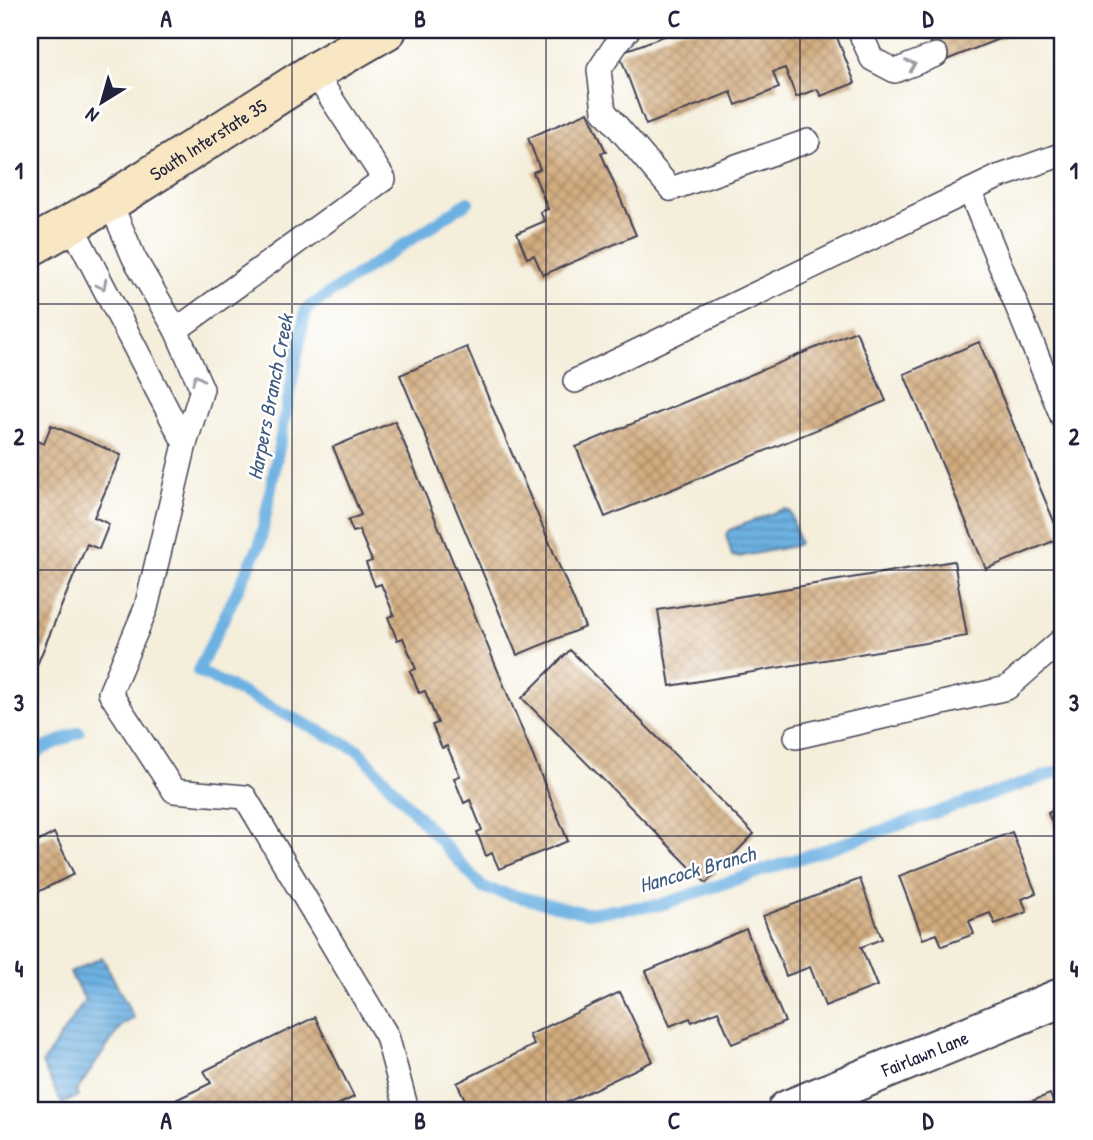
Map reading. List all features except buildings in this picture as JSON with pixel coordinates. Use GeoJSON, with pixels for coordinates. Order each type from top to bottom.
{"type":"FeatureCollection","features":[{"type":"Feature","properties":{"kind":"main road","name":"South Interstate 35"},"geometry":{"type":"LineString","coordinates":[[30,247],[110,202],[314,72],[387,30]]}},
{"type":"Feature","properties":{"kind":"street","name":"Fairlawn Lane"},"geometry":{"type":"LineString","coordinates":[[787,1110],[1063,996]]}},
{"type":"Feature","properties":{"kind":"lane"},"geometry":{"type":"LineString","coordinates":[[628,30],[599,70],[604,111],[671,189],[808,141]]}},
{"type":"Feature","properties":{"kind":"lane"},"geometry":{"type":"LineString","coordinates":[[859,30],[872,59],[895,71],[936,55]]}},
{"type":"Feature","properties":{"kind":"lane"},"geometry":{"type":"LineString","coordinates":[[176,330],[384,179],[314,72]]}},
{"type":"Feature","properties":{"kind":"lane"},"geometry":{"type":"LineString","coordinates":[[575,381],[998,177],[1063,154]]}},
{"type":"Feature","properties":{"kind":"lane"},"geometry":{"type":"LineString","coordinates":[[970,191],[1063,419]]}},
{"type":"Feature","properties":{"kind":"lane"},"geometry":{"type":"LineString","coordinates":[[110,202],[134,258],[176,330],[202,389],[185,444],[146,608],[110,694],[174,792],[245,797],[387,1036],[407,1110]]}},
{"type":"Feature","properties":{"kind":"lane"},"geometry":{"type":"LineString","coordinates":[[71,224],[185,444]]}},
{"type":"Feature","properties":{"kind":"lane"},"geometry":{"type":"LineString","coordinates":[[796,737],[1007,688],[1063,639]]}},
{"type":"Feature","properties":{"kind":"water"},"geometry":{"type":"Polygon","coordinates":[[[783,509],[791,514],[799,543],[738,557],[732,556],[726,535],[729,530],[783,509]]]}},
{"type":"Feature","properties":{"kind":"water"},"geometry":{"type":"Polygon","coordinates":[[[102,957],[134,1018],[122,1025],[76,1092],[78,1096],[62,1104],[42,1064],[85,1000],[70,973],[102,957]]]}},
{"type":"Feature","properties":{"kind":"waterway","name":"Hancock Branch"},"geometry":{"type":"LineString","coordinates":[[468,202],[306,309],[260,544],[198,671],[358,750],[483,888],[585,913],[660,905],[1063,770]]}},
{"type":"Feature","properties":{"kind":"waterway","name":"Harpers Branch Creek"},"geometry":{"type":"LineString","coordinates":[[30,752],[34,753],[79,732]]}}]}
